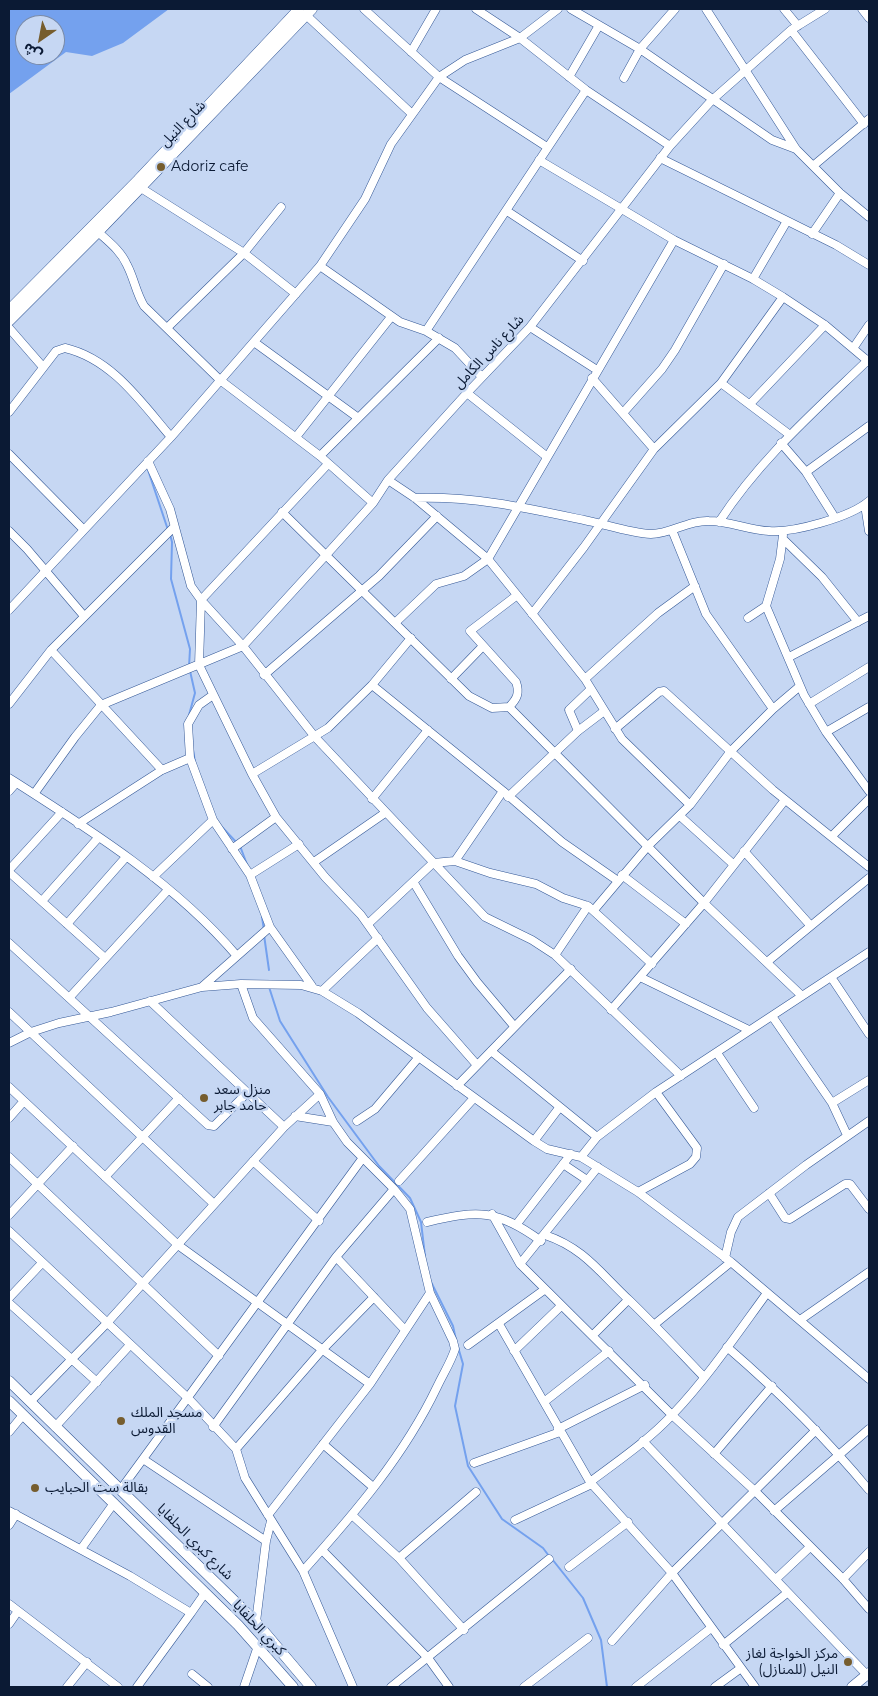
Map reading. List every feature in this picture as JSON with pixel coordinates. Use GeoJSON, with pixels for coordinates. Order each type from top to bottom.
{"type":"FeatureCollection","features":[{"type":"Feature","properties":{"kind":"main road","name":"شارع النيل"},"geometry":{"type":"LineString","coordinates":[[9,321],[141,188],[306,11]]}},
{"type":"Feature","properties":{"kind":"main road","name":"شارع النيل"},"geometry":{"type":"LineString","coordinates":[[9,310],[306,11]]}},
{"type":"Feature","properties":{"kind":"main road","name":"شارع كبري الحلفايا"},"geometry":{"type":"LineString","coordinates":[[9,1381],[122,1489],[256,1622],[311,1687]]}},
{"type":"Feature","properties":{"kind":"main road","name":"كبري الحلفايا"},"geometry":{"type":"LineString","coordinates":[[9,1401],[258,1646],[290,1683]]}},
{"type":"Feature","properties":{"kind":"main road"},"geometry":{"type":"LineString","coordinates":[[290,1683],[299,1671]]}},
{"type":"Feature","properties":{"kind":"main road"},"geometry":{"type":"LineString","coordinates":[[852,1687],[868,1674]]}},
{"type":"Feature","properties":{"kind":"street"},"geometry":{"type":"LineString","coordinates":[[364,9],[439,77],[547,147]]}},
{"type":"Feature","properties":{"kind":"street"},"geometry":{"type":"LineString","coordinates":[[411,52],[436,9]]}},
{"type":"Feature","properties":{"kind":"street"},"geometry":{"type":"LineString","coordinates":[[476,9],[520,38],[586,90],[670,146]]}},
{"type":"Feature","properties":{"kind":"street"},"geometry":{"type":"LineString","coordinates":[[9,610],[171,437],[320,266],[365,199],[391,144],[411,113],[439,77],[465,60],[520,38],[558,9]]}},
{"type":"Feature","properties":{"kind":"street"},"geometry":{"type":"LineString","coordinates":[[571,9],[598,27],[640,49],[772,140],[796,149]]}},
{"type":"Feature","properties":{"kind":"street"},"geometry":{"type":"LineString","coordinates":[[624,78],[640,49],[675,9]]}},
{"type":"Feature","properties":{"kind":"street"},"geometry":{"type":"LineString","coordinates":[[706,9],[746,70],[770,112],[796,149],[840,193],[869,217]]}},
{"type":"Feature","properties":{"kind":"street"},"geometry":{"type":"LineString","coordinates":[[785,9],[795,28],[867,121],[813,166]]}},
{"type":"Feature","properties":{"kind":"street","name":"شارع ناس الكامل"},"geometry":{"type":"LineString","coordinates":[[243,646],[373,503],[388,480],[530,327],[623,209],[660,158],[712,100],[795,28],[826,9]]}},
{"type":"Feature","properties":{"kind":"street"},"geometry":{"type":"LineString","coordinates":[[862,9],[869,18]]}},
{"type":"Feature","properties":{"kind":"street"},"geometry":{"type":"LineString","coordinates":[[306,11],[411,113]]}},
{"type":"Feature","properties":{"kind":"street"},"geometry":{"type":"LineString","coordinates":[[568,76],[598,27]]}},
{"type":"Feature","properties":{"kind":"street"},"geometry":{"type":"LineString","coordinates":[[426,331],[586,90]]}},
{"type":"Feature","properties":{"kind":"street"},"geometry":{"type":"LineString","coordinates":[[660,158],[787,221],[869,265]]}},
{"type":"Feature","properties":{"kind":"street"},"geometry":{"type":"LineString","coordinates":[[539,160],[674,240],[753,279],[782,296],[854,347],[868,361],[781,443],[752,476],[719,522]]}},
{"type":"Feature","properties":{"kind":"street"},"geometry":{"type":"LineString","coordinates":[[141,188],[244,253],[296,294]]}},
{"type":"Feature","properties":{"kind":"street"},"geometry":{"type":"LineString","coordinates":[[812,234],[840,193]]}},
{"type":"Feature","properties":{"kind":"street"},"geometry":{"type":"LineString","coordinates":[[168,327],[244,253],[281,207]]}},
{"type":"Feature","properties":{"kind":"street"},"geometry":{"type":"LineString","coordinates":[[507,211],[583,261]]}},
{"type":"Feature","properties":{"kind":"street"},"geometry":{"type":"LineString","coordinates":[[753,279],[787,221]]}},
{"type":"Feature","properties":{"kind":"street"},"geometry":{"type":"LineString","coordinates":[[98,232],[120,253],[144,306],[168,327],[220,380],[320,456],[373,503]]}},
{"type":"Feature","properties":{"kind":"street"},"geometry":{"type":"LineString","coordinates":[[395,623],[436,584],[464,576],[488,559],[546,456],[674,240]]}},
{"type":"Feature","properties":{"kind":"street"},"geometry":{"type":"LineString","coordinates":[[623,413],[662,369],[675,350],[724,264]]}},
{"type":"Feature","properties":{"kind":"street"},"geometry":{"type":"LineString","coordinates":[[320,266],[391,317],[426,331],[455,348],[482,377]]}},
{"type":"Feature","properties":{"kind":"street"},"geometry":{"type":"LineString","coordinates":[[532,614],[601,524],[654,448],[721,382],[782,296]]}},
{"type":"Feature","properties":{"kind":"street"},"geometry":{"type":"LineString","coordinates":[[296,437],[391,317]]}},
{"type":"Feature","properties":{"kind":"street"},"geometry":{"type":"LineString","coordinates":[[854,347],[869,325]]}},
{"type":"Feature","properties":{"kind":"street"},"geometry":{"type":"LineString","coordinates":[[750,404],[825,326]]}},
{"type":"Feature","properties":{"kind":"street"},"geometry":{"type":"LineString","coordinates":[[530,327],[597,370]]}},
{"type":"Feature","properties":{"kind":"street"},"geometry":{"type":"LineString","coordinates":[[9,328],[43,367]]}},
{"type":"Feature","properties":{"kind":"street"},"geometry":{"type":"LineString","coordinates":[[320,456],[357,417],[439,338]]}},
{"type":"Feature","properties":{"kind":"street"},"geometry":{"type":"LineString","coordinates":[[254,342],[357,417]]}},
{"type":"Feature","properties":{"kind":"street"},"geometry":{"type":"LineString","coordinates":[[9,412],[56,351],[65,348],[98,362],[128,387],[171,437]]}},
{"type":"Feature","properties":{"kind":"street"},"geometry":{"type":"LineString","coordinates":[[592,378],[654,448]]}},
{"type":"Feature","properties":{"kind":"street"},"geometry":{"type":"LineString","coordinates":[[721,382],[790,435]]}},
{"type":"Feature","properties":{"kind":"street"},"geometry":{"type":"LineString","coordinates":[[467,393],[546,456]]}},
{"type":"Feature","properties":{"kind":"street"},"geometry":{"type":"LineString","coordinates":[[806,472],[869,426]]}},
{"type":"Feature","properties":{"kind":"street"},"geometry":{"type":"LineString","coordinates":[[781,443],[806,472],[835,518]]}},
{"type":"Feature","properties":{"kind":"street"},"geometry":{"type":"LineString","coordinates":[[9,454],[83,529]]}},
{"type":"Feature","properties":{"kind":"street"},"geometry":{"type":"LineString","coordinates":[[148,461],[163,491],[188,578],[201,600],[243,646],[264,675],[315,737],[485,917],[532,940],[555,955],[681,1076]]}},
{"type":"Feature","properties":{"kind":"street"},"geometry":{"type":"LineString","coordinates":[[328,464],[201,600],[199,665],[252,774],[276,817],[368,924],[426,1008],[477,1065]]}},
{"type":"Feature","properties":{"kind":"street"},"geometry":{"type":"LineString","coordinates":[[388,480],[415,498],[488,559],[585,679],[603,712],[633,751],[690,805]]}},
{"type":"Feature","properties":{"kind":"street"},"geometry":{"type":"LineString","coordinates":[[415,498],[465,498],[519,506],[649,534],[672,530],[697,521],[719,522],[783,534],[835,518],[867,503],[869,532]]}},
{"type":"Feature","properties":{"kind":"street"},"geometry":{"type":"LineString","coordinates":[[282,512],[327,554],[468,696],[492,708],[509,707],[516,699],[519,690],[516,682],[471,635],[471,628],[516,596]]}},
{"type":"Feature","properties":{"kind":"street"},"geometry":{"type":"LineString","coordinates":[[264,675],[363,590],[437,516]]}},
{"type":"Feature","properties":{"kind":"street"},"geometry":{"type":"LineString","coordinates":[[9,704],[51,650],[174,528]]}},
{"type":"Feature","properties":{"kind":"street"},"geometry":{"type":"LineString","coordinates":[[672,530],[709,620],[773,709]]}},
{"type":"Feature","properties":{"kind":"street"},"geometry":{"type":"LineString","coordinates":[[9,531],[84,616]]}},
{"type":"Feature","properties":{"kind":"street"},"geometry":{"type":"LineString","coordinates":[[748,618],[766,606],[780,559],[783,534]]}},
{"type":"Feature","properties":{"kind":"street"},"geometry":{"type":"LineString","coordinates":[[783,534],[822,577],[858,622]]}},
{"type":"Feature","properties":{"kind":"street"},"geometry":{"type":"LineString","coordinates":[[585,679],[658,613],[695,586]]}},
{"type":"Feature","properties":{"kind":"street"},"geometry":{"type":"LineString","coordinates":[[766,606],[809,704],[826,732],[869,791]]}},
{"type":"Feature","properties":{"kind":"street"},"geometry":{"type":"LineString","coordinates":[[788,657],[869,616]]}},
{"type":"Feature","properties":{"kind":"street"},"geometry":{"type":"LineString","coordinates":[[252,774],[328,728],[372,685],[411,638]]}},
{"type":"Feature","properties":{"kind":"street"},"geometry":{"type":"LineString","coordinates":[[34,794],[75,737],[101,705],[243,646]]}},
{"type":"Feature","properties":{"kind":"street"},"geometry":{"type":"LineString","coordinates":[[451,679],[483,646]]}},
{"type":"Feature","properties":{"kind":"street"},"geometry":{"type":"LineString","coordinates":[[51,650],[162,770]]}},
{"type":"Feature","properties":{"kind":"street"},"geometry":{"type":"LineString","coordinates":[[809,704],[869,667]]}},
{"type":"Feature","properties":{"kind":"street"},"geometry":{"type":"LineString","coordinates":[[372,685],[562,842],[620,878],[686,924]]}},
{"type":"Feature","properties":{"kind":"street"},"geometry":{"type":"LineString","coordinates":[[555,955],[591,908],[648,846],[690,805],[731,751],[773,709],[800,686]]}},
{"type":"Feature","properties":{"kind":"street"},"geometry":{"type":"LineString","coordinates":[[578,731],[569,710],[591,689]]}},
{"type":"Feature","properties":{"kind":"street"},"geometry":{"type":"LineString","coordinates":[[615,729],[661,691],[785,800],[869,867]]}},
{"type":"Feature","properties":{"kind":"street"},"geometry":{"type":"LineString","coordinates":[[213,695],[199,705],[188,724],[190,758],[213,820],[250,875],[270,927],[312,986]]}},
{"type":"Feature","properties":{"kind":"street"},"geometry":{"type":"LineString","coordinates":[[509,707],[704,903],[801,995]]}},
{"type":"Feature","properties":{"kind":"street"},"geometry":{"type":"LineString","coordinates":[[826,732],[869,707]]}},
{"type":"Feature","properties":{"kind":"street"},"geometry":{"type":"LineString","coordinates":[[455,861],[506,794],[578,731],[603,712]]}},
{"type":"Feature","properties":{"kind":"street"},"geometry":{"type":"LineString","coordinates":[[372,799],[428,730]]}},
{"type":"Feature","properties":{"kind":"street"},"geometry":{"type":"LineString","coordinates":[[78,824],[162,770],[190,758]]}},
{"type":"Feature","properties":{"kind":"street"},"geometry":{"type":"LineString","coordinates":[[9,778],[62,812],[153,877],[209,926],[237,956]]}},
{"type":"Feature","properties":{"kind":"street"},"geometry":{"type":"LineString","coordinates":[[9,791],[16,783]]}},
{"type":"Feature","properties":{"kind":"street"},"geometry":{"type":"LineString","coordinates":[[832,836],[869,799]]}},
{"type":"Feature","properties":{"kind":"street"},"geometry":{"type":"LineString","coordinates":[[611,1010],[704,903],[785,800]]}},
{"type":"Feature","properties":{"kind":"street"},"geometry":{"type":"LineString","coordinates":[[62,812],[9,871],[105,958]]}},
{"type":"Feature","properties":{"kind":"street"},"geometry":{"type":"LineString","coordinates":[[314,862],[385,813]]}},
{"type":"Feature","properties":{"kind":"street"},"geometry":{"type":"LineString","coordinates":[[680,816],[733,864]]}},
{"type":"Feature","properties":{"kind":"street"},"geometry":{"type":"LineString","coordinates":[[232,849],[276,817]]}},
{"type":"Feature","properties":{"kind":"street"},"geometry":{"type":"LineString","coordinates":[[153,877],[213,820]]}},
{"type":"Feature","properties":{"kind":"street"},"geometry":{"type":"LineString","coordinates":[[42,901],[98,838]]}},
{"type":"Feature","properties":{"kind":"street"},"geometry":{"type":"LineString","coordinates":[[250,875],[298,844]]}},
{"type":"Feature","properties":{"kind":"street"},"geometry":{"type":"LineString","coordinates":[[744,851],[810,925]]}},
{"type":"Feature","properties":{"kind":"street"},"geometry":{"type":"LineString","coordinates":[[67,924],[126,857]]}},
{"type":"Feature","properties":{"kind":"street"},"geometry":{"type":"LineString","coordinates":[[368,924],[414,883],[433,863],[455,861],[490,873],[536,884],[563,898],[591,908],[652,964]]}},
{"type":"Feature","properties":{"kind":"street"},"geometry":{"type":"LineString","coordinates":[[767,962],[869,878]]}},
{"type":"Feature","properties":{"kind":"street"},"geometry":{"type":"LineString","coordinates":[[414,883],[463,963],[514,1026]]}},
{"type":"Feature","properties":{"kind":"street"},"geometry":{"type":"LineString","coordinates":[[69,998],[168,890]]}},
{"type":"Feature","properties":{"kind":"street"},"geometry":{"type":"LineString","coordinates":[[202,987],[270,927]]}},
{"type":"Feature","properties":{"kind":"street"},"geometry":{"type":"LineString","coordinates":[[322,991],[378,938]]}},
{"type":"Feature","properties":{"kind":"street"},"geometry":{"type":"LineString","coordinates":[[9,943],[211,1126],[248,1092]]}},
{"type":"Feature","properties":{"kind":"street"},"geometry":{"type":"LineString","coordinates":[[581,1157],[597,1137],[656,1092],[869,952]]}},
{"type":"Feature","properties":{"kind":"street"},"geometry":{"type":"LineString","coordinates":[[457,1086],[571,970]]}},
{"type":"Feature","properties":{"kind":"street"},"geometry":{"type":"LineString","coordinates":[[640,977],[749,1030]]}},
{"type":"Feature","properties":{"kind":"street"},"geometry":{"type":"LineString","coordinates":[[831,977],[869,1034]]}},
{"type":"Feature","properties":{"kind":"street"},"geometry":{"type":"LineString","coordinates":[[241,984],[253,1018],[320,1094],[333,1122],[362,1159],[405,1201],[412,1216],[430,1293],[453,1341],[453,1354],[409,1439],[352,1515],[303,1571]]}},
{"type":"Feature","properties":{"kind":"street"},"geometry":{"type":"LineString","coordinates":[[9,1043],[31,1032],[202,987],[241,984],[312,986],[358,1013],[534,1141],[547,1149],[581,1157],[638,1192],[728,1260],[869,1379]]}},
{"type":"Feature","properties":{"kind":"street"},"geometry":{"type":"LineString","coordinates":[[150,1001],[284,1127]]}},
{"type":"Feature","properties":{"kind":"street"},"geometry":{"type":"LineString","coordinates":[[9,1012],[214,1204]]}},
{"type":"Feature","properties":{"kind":"street"},"geometry":{"type":"LineString","coordinates":[[772,1016],[832,1103],[847,1135]]}},
{"type":"Feature","properties":{"kind":"street"},"geometry":{"type":"LineString","coordinates":[[491,1051],[597,1137]]}},
{"type":"Feature","properties":{"kind":"street"},"geometry":{"type":"LineString","coordinates":[[717,1052],[754,1108]]}},
{"type":"Feature","properties":{"kind":"street"},"geometry":{"type":"LineString","coordinates":[[356,1121],[375,1109],[419,1057]]}},
{"type":"Feature","properties":{"kind":"street"},"geometry":{"type":"LineString","coordinates":[[832,1103],[869,1080]]}},
{"type":"Feature","properties":{"kind":"street"},"geometry":{"type":"LineString","coordinates":[[9,1087],[178,1245],[370,1384]]}},
{"type":"Feature","properties":{"kind":"street"},"geometry":{"type":"LineString","coordinates":[[638,1192],[690,1164],[696,1158],[697,1148],[656,1092]]}},
{"type":"Feature","properties":{"kind":"street"},"geometry":{"type":"LineString","coordinates":[[30,1402],[107,1323],[284,1127],[320,1094]]}},
{"type":"Feature","properties":{"kind":"street"},"geometry":{"type":"LineString","coordinates":[[105,1177],[179,1098]]}},
{"type":"Feature","properties":{"kind":"street"},"geometry":{"type":"LineString","coordinates":[[399,1181],[474,1098]]}},
{"type":"Feature","properties":{"kind":"street"},"geometry":{"type":"LineString","coordinates":[[9,1118],[24,1101]]}},
{"type":"Feature","properties":{"kind":"street"},"geometry":{"type":"LineString","coordinates":[[534,1141],[559,1108]]}},
{"type":"Feature","properties":{"kind":"street"},"geometry":{"type":"LineString","coordinates":[[295,1116],[333,1122]]}},
{"type":"Feature","properties":{"kind":"street"},"geometry":{"type":"LineString","coordinates":[[655,1324],[728,1260],[734,1222],[769,1193],[869,1121]]}},
{"type":"Feature","properties":{"kind":"street"},"geometry":{"type":"LineString","coordinates":[[9,1215],[73,1146]]}},
{"type":"Feature","properties":{"kind":"street"},"geometry":{"type":"LineString","coordinates":[[516,1225],[571,1154]]}},
{"type":"Feature","properties":{"kind":"street"},"geometry":{"type":"LineString","coordinates":[[9,1157],[218,1356]]}},
{"type":"Feature","properties":{"kind":"street"},"geometry":{"type":"LineString","coordinates":[[122,1489],[319,1221],[362,1159]]}},
{"type":"Feature","properties":{"kind":"street"},"geometry":{"type":"LineString","coordinates":[[253,1161],[319,1221]]}},
{"type":"Feature","properties":{"kind":"street"},"geometry":{"type":"LineString","coordinates":[[563,1164],[587,1180]]}},
{"type":"Feature","properties":{"kind":"street"},"geometry":{"type":"LineString","coordinates":[[520,1264],[543,1238],[598,1166]]}},
{"type":"Feature","properties":{"kind":"street"},"geometry":{"type":"LineString","coordinates":[[769,1193],[785,1218],[790,1219],[845,1184],[850,1184],[869,1209]]}},
{"type":"Feature","properties":{"kind":"street"},"geometry":{"type":"LineString","coordinates":[[213,1426],[336,1256],[394,1189]]}},
{"type":"Feature","properties":{"kind":"street"},"geometry":{"type":"LineString","coordinates":[[427,1222],[472,1213],[492,1214],[543,1238],[578,1250],[655,1324],[704,1377]]}},
{"type":"Feature","properties":{"kind":"street"},"geometry":{"type":"LineString","coordinates":[[492,1214],[520,1264],[544,1290],[645,1385],[672,1415],[756,1492],[843,1579],[869,1609]]}},
{"type":"Feature","properties":{"kind":"street"},"geometry":{"type":"LineString","coordinates":[[9,1232],[189,1399],[236,1449],[244,1478],[303,1571],[353,1687]]}},
{"type":"Feature","properties":{"kind":"street"},"geometry":{"type":"LineString","coordinates":[[336,1256],[405,1330]]}},
{"type":"Feature","properties":{"kind":"street"},"geometry":{"type":"LineString","coordinates":[[9,1298],[42,1262]]}},
{"type":"Feature","properties":{"kind":"street"},"geometry":{"type":"LineString","coordinates":[[800,1320],[868,1276]]}},
{"type":"Feature","properties":{"kind":"street"},"geometry":{"type":"LineString","coordinates":[[468,1345],[544,1290]]}},
{"type":"Feature","properties":{"kind":"street"},"geometry":{"type":"LineString","coordinates":[[256,1622],[269,1518],[370,1384],[430,1293]]}},
{"type":"Feature","properties":{"kind":"street"},"geometry":{"type":"LineString","coordinates":[[515,1520],[591,1483],[672,1415],[704,1377],[767,1293]]}},
{"type":"Feature","properties":{"kind":"street"},"geometry":{"type":"LineString","coordinates":[[236,1449],[322,1350],[374,1297]]}},
{"type":"Feature","properties":{"kind":"street"},"geometry":{"type":"LineString","coordinates":[[593,1335],[628,1300]]}},
{"type":"Feature","properties":{"kind":"street"},"geometry":{"type":"LineString","coordinates":[[9,1303],[97,1382]]}},
{"type":"Feature","properties":{"kind":"street"},"geometry":{"type":"LineString","coordinates":[[514,1350],[561,1306]]}},
{"type":"Feature","properties":{"kind":"street"},"geometry":{"type":"LineString","coordinates":[[499,1324],[591,1483],[672,1573],[755,1687]]}},
{"type":"Feature","properties":{"kind":"street"},"geometry":{"type":"LineString","coordinates":[[55,1426],[130,1345]]}},
{"type":"Feature","properties":{"kind":"street"},"geometry":{"type":"LineString","coordinates":[[727,1347],[772,1386],[839,1453],[869,1490]]}},
{"type":"Feature","properties":{"kind":"street"},"geometry":{"type":"LineString","coordinates":[[544,1402],[609,1351]]}},
{"type":"Feature","properties":{"kind":"street"},"geometry":{"type":"LineString","coordinates":[[474,1463],[559,1430],[645,1385]]}},
{"type":"Feature","properties":{"kind":"street"},"geometry":{"type":"LineString","coordinates":[[714,1454],[772,1386]]}},
{"type":"Feature","properties":{"kind":"street"},"geometry":{"type":"LineString","coordinates":[[9,1432],[23,1415]]}},
{"type":"Feature","properties":{"kind":"street"},"geometry":{"type":"LineString","coordinates":[[774,1511],[869,1429]]}},
{"type":"Feature","properties":{"kind":"street"},"geometry":{"type":"LineString","coordinates":[[612,1640],[672,1573],[724,1524],[816,1430]]}},
{"type":"Feature","properties":{"kind":"street"},"geometry":{"type":"LineString","coordinates":[[643,1441],[724,1524],[787,1593],[868,1674]]}},
{"type":"Feature","properties":{"kind":"street"},"geometry":{"type":"LineString","coordinates":[[323,1444],[373,1487]]}},
{"type":"Feature","properties":{"kind":"street"},"geometry":{"type":"LineString","coordinates":[[143,1458],[266,1541]]}},
{"type":"Feature","properties":{"kind":"street"},"geometry":{"type":"LineString","coordinates":[[399,1558],[476,1492]]}},
{"type":"Feature","properties":{"kind":"street"},"geometry":{"type":"LineString","coordinates":[[81,1549],[114,1503]]}},
{"type":"Feature","properties":{"kind":"street"},"geometry":{"type":"LineString","coordinates":[[9,1525],[12,1513],[81,1549],[191,1613]]}},
{"type":"Feature","properties":{"kind":"street"},"geometry":{"type":"LineString","coordinates":[[352,1515],[399,1558],[464,1630]]}},
{"type":"Feature","properties":{"kind":"street"},"geometry":{"type":"LineString","coordinates":[[569,1566],[628,1522]]}},
{"type":"Feature","properties":{"kind":"street"},"geometry":{"type":"LineString","coordinates":[[776,1579],[810,1547]]}},
{"type":"Feature","properties":{"kind":"street"},"geometry":{"type":"LineString","coordinates":[[322,1550],[428,1658],[449,1687]]}},
{"type":"Feature","properties":{"kind":"street"},"geometry":{"type":"LineString","coordinates":[[843,1579],[869,1552]]}},
{"type":"Feature","properties":{"kind":"street"},"geometry":{"type":"LineString","coordinates":[[391,1687],[549,1560]]}},
{"type":"Feature","properties":{"kind":"street"},"geometry":{"type":"LineString","coordinates":[[137,1687],[205,1593]]}},
{"type":"Feature","properties":{"kind":"street"},"geometry":{"type":"LineString","coordinates":[[723,1645],[787,1593]]}},
{"type":"Feature","properties":{"kind":"street"},"geometry":{"type":"LineString","coordinates":[[9,1604],[118,1687]]}},
{"type":"Feature","properties":{"kind":"street"},"geometry":{"type":"LineString","coordinates":[[9,1624],[18,1611]]}},
{"type":"Feature","properties":{"kind":"street"},"geometry":{"type":"LineString","coordinates":[[636,1687],[711,1628]]}},
{"type":"Feature","properties":{"kind":"street"},"geometry":{"type":"LineString","coordinates":[[524,1687],[588,1638]]}},
{"type":"Feature","properties":{"kind":"street"},"geometry":{"type":"LineString","coordinates":[[244,1687],[258,1646]]}},
{"type":"Feature","properties":{"kind":"street"},"geometry":{"type":"LineString","coordinates":[[67,1687],[87,1662]]}},
{"type":"Feature","properties":{"kind":"street"},"geometry":{"type":"LineString","coordinates":[[715,1687],[740,1668]]}},
{"type":"Feature","properties":{"kind":"street"},"geometry":{"type":"LineString","coordinates":[[192,1674],[208,1687]]}},
{"type":"Feature","properties":{"kind":"water"},"geometry":{"type":"Polygon","coordinates":[[[9,9],[169,9],[123,43],[92,56],[65,53],[65,15],[15,15],[15,65],[48,65],[9,94],[9,9]]]}},
{"type":"Feature","properties":{"kind":"waterway"},"geometry":{"type":"LineString","coordinates":[[148,470],[168,530]]}},
{"type":"Feature","properties":{"kind":"waterway"},"geometry":{"type":"LineString","coordinates":[[170,534],[172,542],[171,579],[190,649],[189,667]]}},
{"type":"Feature","properties":{"kind":"waterway"},"geometry":{"type":"LineString","coordinates":[[189,715],[195,693],[190,671]]}},
{"type":"Feature","properties":{"kind":"waterway"},"geometry":{"type":"LineString","coordinates":[[193,750],[195,762]]}},
{"type":"Feature","properties":{"kind":"waterway"},"geometry":{"type":"LineString","coordinates":[[221,826],[237,843]]}},
{"type":"Feature","properties":{"kind":"waterway"},"geometry":{"type":"LineString","coordinates":[[240,846],[248,867]]}},
{"type":"Feature","properties":{"kind":"waterway"},"geometry":{"type":"LineString","coordinates":[[262,917],[264,930]]}},
{"type":"Feature","properties":{"kind":"waterway"},"geometry":{"type":"LineString","coordinates":[[264,935],[269,970]]}},
{"type":"Feature","properties":{"kind":"waterway"},"geometry":{"type":"LineString","coordinates":[[269,987],[280,1021],[328,1097],[379,1166],[410,1198],[421,1222],[425,1256]]}},
{"type":"Feature","properties":{"kind":"waterway"},"geometry":{"type":"LineString","coordinates":[[430,1280],[453,1326],[456,1340]]}},
{"type":"Feature","properties":{"kind":"waterway"},"geometry":{"type":"LineString","coordinates":[[458,1347],[463,1364],[455,1406],[468,1466],[502,1519],[543,1548],[549,1556]]}},
{"type":"Feature","properties":{"kind":"waterway"},"geometry":{"type":"LineString","coordinates":[[552,1559],[583,1598],[601,1640],[607,1687]]}},
{"type":"Feature","properties":{"kind":"place","name":"Adoriz cafe"},"geometry":{"type":"Point","coordinates":[161,167]}},
{"type":"Feature","properties":{"kind":"place","name":"منزل سعد حامد جابر"},"geometry":{"type":"Point","coordinates":[204,1098]}},
{"type":"Feature","properties":{"kind":"place","name":"مسجد الملك القدوس"},"geometry":{"type":"Point","coordinates":[121,1421]}},
{"type":"Feature","properties":{"kind":"place","name":"بقالة ست الحبايب"},"geometry":{"type":"Point","coordinates":[35,1488]}},
{"type":"Feature","properties":{"kind":"place","name":"مركز الخواجة لغاز النيل (للمنازل)"},"geometry":{"type":"Point","coordinates":[848,1662]}}]}
